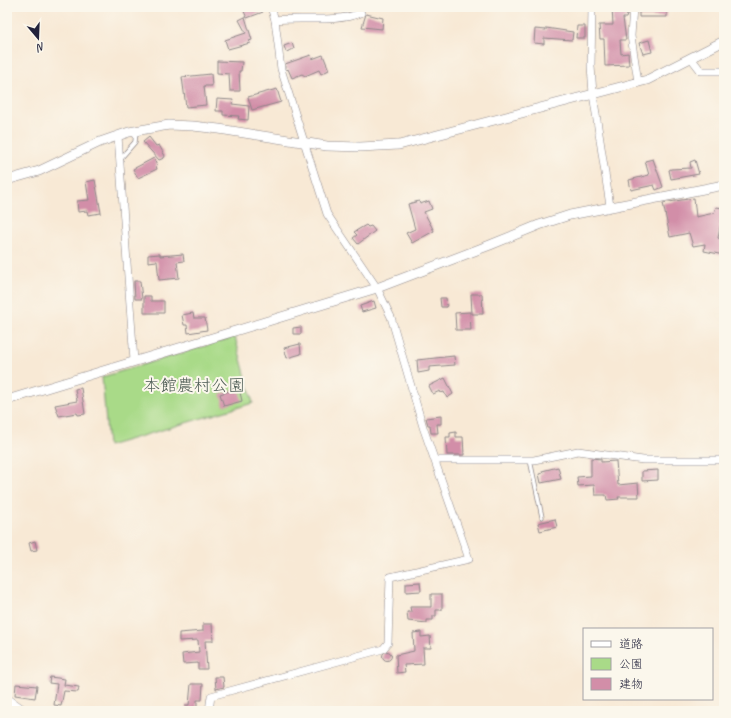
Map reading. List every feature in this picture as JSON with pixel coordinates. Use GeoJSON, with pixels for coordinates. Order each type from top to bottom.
{"type":"FeatureCollection","features":[{"type":"Feature","properties":{"kind":"street"},"geometry":{"type":"LineString","coordinates":[[209,711],[211,696],[384,649],[388,643],[390,577],[469,559],[436,460],[423,427],[391,317],[377,288],[327,214],[281,69],[275,20],[271,7]]}},
{"type":"Feature","properties":{"kind":"street"},"geometry":{"type":"LineString","coordinates":[[592,7],[591,66],[610,206]]}},
{"type":"Feature","properties":{"kind":"street"},"geometry":{"type":"LineString","coordinates":[[633,7],[631,36],[638,82]]}},
{"type":"Feature","properties":{"kind":"street"},"geometry":{"type":"LineString","coordinates":[[275,20],[349,18],[362,13]]}},
{"type":"Feature","properties":{"kind":"street"},"geometry":{"type":"LineString","coordinates":[[7,180],[39,171],[118,136],[136,131],[170,126],[193,126],[327,146],[360,148],[399,145],[638,82],[669,70],[724,41]]}},
{"type":"Feature","properties":{"kind":"street"},"geometry":{"type":"LineString","coordinates":[[691,58],[701,71],[724,71]]}},
{"type":"Feature","properties":{"kind":"street"},"geometry":{"type":"LineString","coordinates":[[118,136],[134,361]]}},
{"type":"Feature","properties":{"kind":"street"},"geometry":{"type":"LineString","coordinates":[[7,400],[377,288],[490,245],[539,224],[610,206],[724,185]]}},
{"type":"Feature","properties":{"kind":"street"},"geometry":{"type":"LineString","coordinates":[[436,460],[530,460],[578,450],[643,460],[724,460]]}},
{"type":"Feature","properties":{"kind":"street"},"geometry":{"type":"LineString","coordinates":[[7,699],[24,711]]}},
{"type":"Feature","properties":{"kind":"lane"},"geometry":{"type":"LineString","coordinates":[[119,160],[135,142],[136,131]]}},
{"type":"Feature","properties":{"kind":"lane"},"geometry":{"type":"LineString","coordinates":[[530,460],[542,517]]}},
{"type":"Feature","properties":{"kind":"green space","name":"本館農村公園"},"geometry":{"type":"Polygon","coordinates":[[[235,337],[253,403],[108,446],[102,377],[235,337]]]}},
{"type":"Feature","properties":{"kind":"building"},"geometry":{"type":"Polygon","coordinates":[[[242,7],[261,7],[263,12],[247,18],[242,7]]]}},
{"type":"Feature","properties":{"kind":"building"},"geometry":{"type":"Polygon","coordinates":[[[612,7],[628,7],[626,18],[623,18],[626,40],[620,40],[621,54],[628,53],[629,65],[605,66],[604,39],[600,39],[599,25],[613,25],[612,7]]]}},
{"type":"Feature","properties":{"kind":"building"},"geometry":{"type":"Polygon","coordinates":[[[656,7],[667,7],[667,17],[639,17],[639,10],[656,11],[656,7]]]}},
{"type":"Feature","properties":{"kind":"building"},"geometry":{"type":"Polygon","coordinates":[[[366,14],[383,18],[382,29],[362,27],[366,14]]]}},
{"type":"Feature","properties":{"kind":"building"},"geometry":{"type":"Polygon","coordinates":[[[245,17],[252,40],[249,41],[250,43],[228,49],[225,40],[246,33],[239,20],[245,17]]]}},
{"type":"Feature","properties":{"kind":"building"},"geometry":{"type":"Polygon","coordinates":[[[577,26],[585,26],[585,38],[576,38],[577,26]]]}},
{"type":"Feature","properties":{"kind":"building"},"geometry":{"type":"Polygon","coordinates":[[[546,28],[573,32],[572,40],[544,38],[544,44],[534,43],[535,29],[546,30],[546,28]]]}},
{"type":"Feature","properties":{"kind":"building"},"geometry":{"type":"Polygon","coordinates":[[[649,40],[652,52],[643,54],[639,43],[649,40]]]}},
{"type":"Feature","properties":{"kind":"building"},"geometry":{"type":"Polygon","coordinates":[[[292,43],[294,49],[286,52],[284,46],[292,43]]]}},
{"type":"Feature","properties":{"kind":"building"},"geometry":{"type":"Polygon","coordinates":[[[311,55],[312,59],[323,55],[329,70],[321,74],[319,70],[305,76],[302,74],[292,78],[285,64],[311,55]]]}},
{"type":"Feature","properties":{"kind":"building"},"geometry":{"type":"Polygon","coordinates":[[[217,61],[242,62],[241,71],[239,71],[240,91],[230,91],[229,74],[217,73],[217,61]]]}},
{"type":"Feature","properties":{"kind":"building"},"geometry":{"type":"Polygon","coordinates":[[[211,74],[212,86],[204,86],[206,105],[186,107],[182,77],[211,74]]]}},
{"type":"Feature","properties":{"kind":"building"},"geometry":{"type":"Polygon","coordinates":[[[277,89],[281,102],[252,110],[248,97],[277,89]]]}},
{"type":"Feature","properties":{"kind":"building"},"geometry":{"type":"Polygon","coordinates":[[[217,99],[233,100],[232,104],[249,106],[248,120],[238,119],[239,116],[223,115],[223,111],[216,111],[217,99]]]}},
{"type":"Feature","properties":{"kind":"building"},"geometry":{"type":"Polygon","coordinates":[[[149,137],[156,146],[159,145],[165,156],[164,158],[159,160],[143,142],[149,137]]]}},
{"type":"Feature","properties":{"kind":"building"},"geometry":{"type":"Polygon","coordinates":[[[154,158],[157,169],[138,178],[133,169],[154,158]]]}},
{"type":"Feature","properties":{"kind":"building"},"geometry":{"type":"Polygon","coordinates":[[[653,159],[663,187],[656,190],[654,185],[631,190],[629,180],[649,175],[645,161],[653,159]]]}},
{"type":"Feature","properties":{"kind":"building"},"geometry":{"type":"Polygon","coordinates":[[[695,160],[699,174],[671,179],[669,170],[691,168],[690,162],[695,160]]]}},
{"type":"Feature","properties":{"kind":"building"},"geometry":{"type":"Polygon","coordinates":[[[95,180],[101,213],[88,215],[87,211],[78,212],[77,201],[89,200],[86,182],[95,180]]]}},
{"type":"Feature","properties":{"kind":"building"},"geometry":{"type":"Polygon","coordinates":[[[694,198],[696,217],[714,213],[716,207],[724,208],[718,238],[724,241],[724,255],[704,251],[705,244],[693,246],[689,233],[670,237],[663,203],[694,198]]]}},
{"type":"Feature","properties":{"kind":"building"},"geometry":{"type":"Polygon","coordinates":[[[419,201],[420,204],[429,201],[432,209],[424,212],[434,231],[412,243],[406,233],[415,229],[408,204],[419,201]]]}},
{"type":"Feature","properties":{"kind":"building"},"geometry":{"type":"Polygon","coordinates":[[[366,225],[368,227],[371,226],[375,231],[358,244],[353,238],[357,235],[354,232],[366,225]]]}},
{"type":"Feature","properties":{"kind":"building"},"geometry":{"type":"Polygon","coordinates":[[[160,254],[160,256],[183,254],[184,261],[177,262],[179,278],[159,280],[157,261],[148,262],[148,255],[160,254]]]}},
{"type":"Feature","properties":{"kind":"building"},"geometry":{"type":"Polygon","coordinates":[[[134,281],[140,281],[142,299],[135,299],[134,281]]]}},
{"type":"Feature","properties":{"kind":"building"},"geometry":{"type":"Polygon","coordinates":[[[471,294],[482,294],[483,314],[472,314],[471,294]]]}},
{"type":"Feature","properties":{"kind":"building"},"geometry":{"type":"Polygon","coordinates":[[[144,296],[151,296],[151,301],[164,301],[164,313],[144,313],[144,296]]]}},
{"type":"Feature","properties":{"kind":"building"},"geometry":{"type":"Polygon","coordinates":[[[440,298],[446,298],[447,307],[441,307],[440,298]]]}},
{"type":"Feature","properties":{"kind":"building"},"geometry":{"type":"Polygon","coordinates":[[[374,301],[376,308],[362,312],[360,306],[374,301]]]}},
{"type":"Feature","properties":{"kind":"building"},"geometry":{"type":"Polygon","coordinates":[[[470,312],[471,330],[456,330],[455,313],[470,312]]]}},
{"type":"Feature","properties":{"kind":"building"},"geometry":{"type":"Polygon","coordinates":[[[193,313],[194,318],[205,318],[207,330],[188,333],[187,325],[184,325],[182,315],[193,313]]]}},
{"type":"Feature","properties":{"kind":"building"},"geometry":{"type":"Polygon","coordinates":[[[301,327],[301,334],[293,334],[293,328],[301,327]]]}},
{"type":"Feature","properties":{"kind":"building"},"geometry":{"type":"Polygon","coordinates":[[[300,344],[301,354],[287,358],[284,348],[300,344]]]}},
{"type":"Feature","properties":{"kind":"building"},"geometry":{"type":"Polygon","coordinates":[[[454,356],[455,365],[429,367],[429,371],[418,373],[417,360],[454,356]]]}},
{"type":"Feature","properties":{"kind":"building"},"geometry":{"type":"Polygon","coordinates":[[[445,378],[453,394],[447,398],[444,392],[441,393],[440,391],[433,394],[429,386],[445,378]]]}},
{"type":"Feature","properties":{"kind":"building"},"geometry":{"type":"Polygon","coordinates":[[[81,388],[85,414],[78,415],[77,413],[59,416],[55,405],[77,401],[75,389],[81,388]]]}},
{"type":"Feature","properties":{"kind":"building"},"geometry":{"type":"Polygon","coordinates":[[[239,388],[242,401],[224,406],[220,394],[239,388]]]}},
{"type":"Feature","properties":{"kind":"building"},"geometry":{"type":"Polygon","coordinates":[[[441,416],[441,424],[437,424],[438,433],[431,433],[430,425],[428,425],[426,418],[441,416]]]}},
{"type":"Feature","properties":{"kind":"building"},"geometry":{"type":"Polygon","coordinates":[[[456,432],[456,437],[463,437],[464,455],[447,455],[446,437],[450,437],[450,433],[456,432]]]}},
{"type":"Feature","properties":{"kind":"building"},"geometry":{"type":"Polygon","coordinates":[[[591,458],[601,459],[601,462],[616,461],[618,485],[638,483],[639,497],[618,497],[619,499],[607,500],[606,495],[595,495],[594,485],[578,486],[577,477],[591,476],[591,458]]]}},
{"type":"Feature","properties":{"kind":"building"},"geometry":{"type":"Polygon","coordinates":[[[558,467],[561,479],[541,483],[539,474],[543,473],[542,471],[558,467]]]}},
{"type":"Feature","properties":{"kind":"building"},"geometry":{"type":"Polygon","coordinates":[[[658,470],[658,480],[642,481],[642,471],[658,470]]]}},
{"type":"Feature","properties":{"kind":"building"},"geometry":{"type":"Polygon","coordinates":[[[555,519],[557,527],[540,531],[538,523],[555,519]]]}},
{"type":"Feature","properties":{"kind":"building"},"geometry":{"type":"Polygon","coordinates":[[[35,541],[37,550],[31,551],[29,543],[35,541]]]}},
{"type":"Feature","properties":{"kind":"building"},"geometry":{"type":"Polygon","coordinates":[[[420,582],[421,591],[406,592],[406,583],[420,582]]]}},
{"type":"Feature","properties":{"kind":"building"},"geometry":{"type":"Polygon","coordinates":[[[431,594],[442,594],[442,610],[436,610],[436,616],[433,616],[433,620],[427,620],[427,623],[408,621],[407,612],[411,612],[410,607],[431,607],[431,594]]]}},
{"type":"Feature","properties":{"kind":"building"},"geometry":{"type":"Polygon","coordinates":[[[203,624],[212,624],[213,641],[205,641],[207,669],[198,669],[198,663],[183,664],[182,654],[199,652],[198,640],[179,641],[179,633],[203,631],[203,624]]]}},
{"type":"Feature","properties":{"kind":"building"},"geometry":{"type":"Polygon","coordinates":[[[421,632],[421,637],[430,636],[431,648],[423,648],[424,664],[404,665],[405,672],[397,673],[396,655],[414,651],[413,633],[421,632]]]}},
{"type":"Feature","properties":{"kind":"building"},"geometry":{"type":"Polygon","coordinates":[[[385,652],[389,652],[391,656],[389,660],[385,660],[383,658],[383,654],[385,652]]]}},
{"type":"Feature","properties":{"kind":"building"},"geometry":{"type":"Polygon","coordinates":[[[50,677],[65,679],[64,685],[79,687],[78,692],[64,691],[61,706],[54,705],[57,684],[49,683],[50,677]]]}},
{"type":"Feature","properties":{"kind":"building"},"geometry":{"type":"Polygon","coordinates":[[[215,677],[223,677],[224,687],[216,689],[215,677]]]}},
{"type":"Feature","properties":{"kind":"building"},"geometry":{"type":"Polygon","coordinates":[[[16,684],[37,686],[35,698],[15,695],[16,684]]]}},
{"type":"Feature","properties":{"kind":"building"},"geometry":{"type":"Polygon","coordinates":[[[191,684],[203,684],[202,700],[197,700],[197,711],[186,711],[186,705],[189,705],[191,684]]]}}]}
